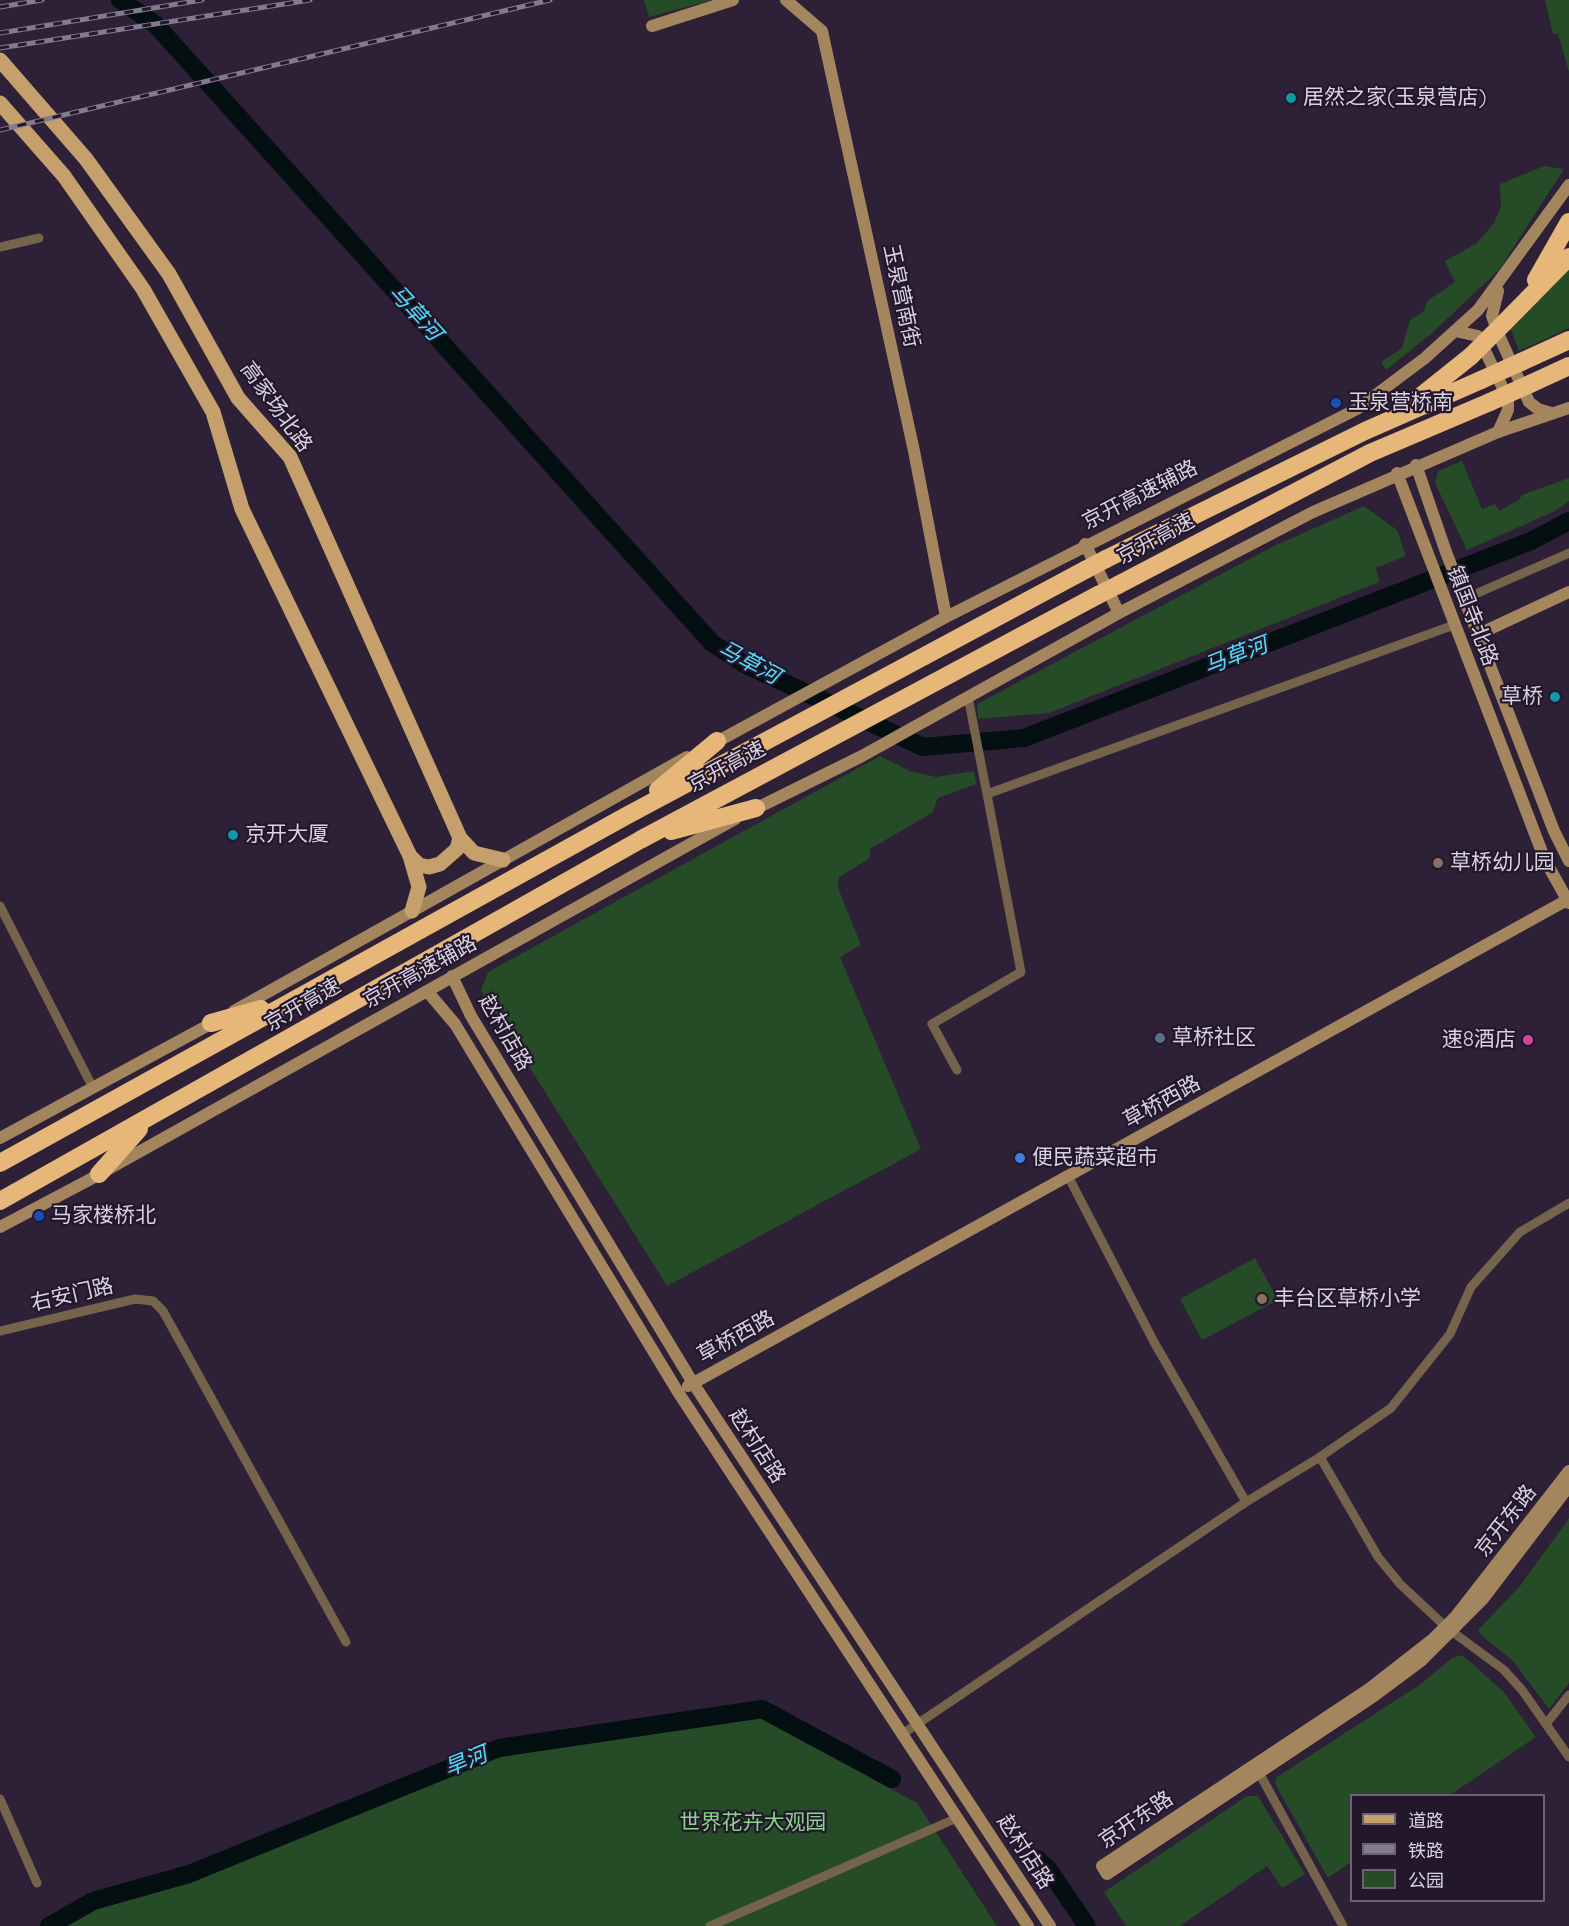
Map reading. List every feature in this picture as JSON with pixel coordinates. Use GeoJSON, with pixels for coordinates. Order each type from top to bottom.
{"type":"FeatureCollection","features":[{"type":"Feature","properties":{"kind":"highway"},"geometry":{"type":"LineString","coordinates":[[1524,300],[1569,222]]}},
{"type":"Feature","properties":{"kind":"highway"},"geometry":{"type":"LineString","coordinates":[[1365,431],[1431,390],[1471,356],[1569,257]]}},
{"type":"Feature","properties":{"kind":"highway","name":"京开高速"},"geometry":{"type":"LineString","coordinates":[[0,1163],[626,816],[1085,570],[1365,431],[1569,340]]}},
{"type":"Feature","properties":{"kind":"highway"},"geometry":{"type":"LineString","coordinates":[[1530,384],[1569,366]]}},
{"type":"Feature","properties":{"kind":"highway"},"geometry":{"type":"LineString","coordinates":[[1530,384],[1569,372]]}},
{"type":"Feature","properties":{"kind":"highway","name":"京开高速"},"geometry":{"type":"LineString","coordinates":[[0,1201],[640,840],[886,706],[1370,453],[1530,384]]}},
{"type":"Feature","properties":{"kind":"highway"},"geometry":{"type":"LineString","coordinates":[[626,816],[717,741]]}},
{"type":"Feature","properties":{"kind":"highway"},"geometry":{"type":"LineString","coordinates":[[640,840],[756,808]]}},
{"type":"Feature","properties":{"kind":"highway"},"geometry":{"type":"LineString","coordinates":[[211,1023],[291,1000]]}},
{"type":"Feature","properties":{"kind":"highway"},"geometry":{"type":"LineString","coordinates":[[99,1174],[149,1119]]}},
{"type":"Feature","properties":{"kind":"main road","name":"高家场北路"},"geometry":{"type":"LineString","coordinates":[[0,60],[86,159],[169,274],[238,398],[291,457],[460,838],[474,853],[503,860]]}},
{"type":"Feature","properties":{"kind":"main road"},"geometry":{"type":"LineString","coordinates":[[0,102],[64,176],[136,280],[213,412],[242,509],[410,856],[419,887],[412,912]]}},
{"type":"Feature","properties":{"kind":"main road"},"geometry":{"type":"LineString","coordinates":[[410,856],[419,865],[429,867],[440,864],[457,849],[460,838]]}},
{"type":"Feature","properties":{"kind":"street"},"geometry":{"type":"LineString","coordinates":[[652,26],[733,0]]}},
{"type":"Feature","properties":{"kind":"street","name":"玉泉营南街"},"geometry":{"type":"LineString","coordinates":[[786,0],[822,31],[914,451],[946,616]]}},
{"type":"Feature","properties":{"kind":"street","name":"京开高速辅路"},"geometry":{"type":"LineString","coordinates":[[717,741],[946,616],[1357,409],[1425,358],[1478,310],[1569,185]]}},
{"type":"Feature","properties":{"kind":"street"},"geometry":{"type":"LineString","coordinates":[[0,247],[39,238]]}},
{"type":"Feature","properties":{"kind":"street"},"geometry":{"type":"LineString","coordinates":[[1502,278],[1492,316],[1529,402],[1538,409],[1551,413]]}},
{"type":"Feature","properties":{"kind":"street"},"geometry":{"type":"LineString","coordinates":[[1455,331],[1478,336],[1508,399],[1508,410],[1498,432]]}},
{"type":"Feature","properties":{"kind":"street"},"geometry":{"type":"LineString","coordinates":[[957,1070],[932,1024],[1022,972],[968,697],[1119,613],[1313,512],[1416,465],[1498,432],[1569,408]]}},
{"type":"Feature","properties":{"kind":"street","name":"镇国寺北路"},"geometry":{"type":"LineString","coordinates":[[1416,465],[1463,597],[1554,831],[1569,861]]}},
{"type":"Feature","properties":{"kind":"street","name":"镇国寺北路"},"geometry":{"type":"LineString","coordinates":[[1397,473],[1545,860],[1568,901]]}},
{"type":"Feature","properties":{"kind":"street"},"geometry":{"type":"LineString","coordinates":[[1085,544],[1119,613]]}},
{"type":"Feature","properties":{"kind":"street"},"geometry":{"type":"LineString","coordinates":[[1463,597],[1569,553]]}},
{"type":"Feature","properties":{"kind":"street"},"geometry":{"type":"LineString","coordinates":[[1479,634],[1569,592]]}},
{"type":"Feature","properties":{"kind":"street"},"geometry":{"type":"LineString","coordinates":[[987,794],[1454,625]]}},
{"type":"Feature","properties":{"kind":"street","name":"京开高速辅路"},"geometry":{"type":"LineString","coordinates":[[0,1227],[756,808],[862,756],[968,697]]}},
{"type":"Feature","properties":{"kind":"street"},"geometry":{"type":"LineString","coordinates":[[0,1138],[412,912],[717,741]]}},
{"type":"Feature","properties":{"kind":"street","name":"草桥西路"},"geometry":{"type":"LineString","coordinates":[[678,1392],[1568,901]]}},
{"type":"Feature","properties":{"kind":"street"},"geometry":{"type":"LineString","coordinates":[[0,906],[93,1088]]}},
{"type":"Feature","properties":{"kind":"street","name":"赵村店路"},"geometry":{"type":"LineString","coordinates":[[453,976],[471,1016],[693,1383],[1050,1926]]}},
{"type":"Feature","properties":{"kind":"street","name":"赵村店路"},"geometry":{"type":"LineString","coordinates":[[427,991],[455,1024],[678,1392],[1028,1926]]}},
{"type":"Feature","properties":{"kind":"street"},"geometry":{"type":"LineString","coordinates":[[1068,1176],[1155,1342],[1246,1502]]}},
{"type":"Feature","properties":{"kind":"street"},"geometry":{"type":"LineString","coordinates":[[901,1735],[1246,1502],[1320,1457],[1390,1408],[1450,1334],[1471,1287],[1520,1232],[1569,1203]]}},
{"type":"Feature","properties":{"kind":"street","name":"右安门路"},"geometry":{"type":"LineString","coordinates":[[0,1331],[135,1299],[153,1301],[163,1311],[346,1642]]}},
{"type":"Feature","properties":{"kind":"street"},"geometry":{"type":"LineString","coordinates":[[1320,1457],[1378,1557],[1400,1584],[1449,1630],[1485,1653],[1504,1670],[1569,1757]]}},
{"type":"Feature","properties":{"kind":"street","name":"京开东路"},"geometry":{"type":"LineString","coordinates":[[1449,1630],[1569,1471]]}},
{"type":"Feature","properties":{"kind":"street","name":"京开东路"},"geometry":{"type":"LineString","coordinates":[[1257,1768],[1102,1866],[1107,1874],[1369,1689],[1449,1630],[1504,1574],[1569,1486]]}},
{"type":"Feature","properties":{"kind":"street"},"geometry":{"type":"LineString","coordinates":[[1546,1724],[1569,1695]]}},
{"type":"Feature","properties":{"kind":"street"},"geometry":{"type":"LineString","coordinates":[[1257,1768],[1343,1926]]}},
{"type":"Feature","properties":{"kind":"street"},"geometry":{"type":"LineString","coordinates":[[0,1799],[37,1883]]}},
{"type":"Feature","properties":{"kind":"street"},"geometry":{"type":"LineString","coordinates":[[710,1926],[957,1818]]}},
{"type":"Feature","properties":{"kind":"green space"},"geometry":{"type":"Polygon","coordinates":[[[644,0],[712,0],[649,17],[644,0]]]}},
{"type":"Feature","properties":{"kind":"green space"},"geometry":{"type":"Polygon","coordinates":[[[1545,0],[1569,0],[1569,72],[1558,34],[1553,34],[1545,0]]]}},
{"type":"Feature","properties":{"kind":"green space"},"geometry":{"type":"Polygon","coordinates":[[[1544,166],[1564,169],[1499,270],[1432,333],[1386,370],[1381,362],[1402,348],[1410,320],[1424,311],[1427,301],[1455,282],[1445,261],[1477,243],[1494,223],[1501,207],[1500,184],[1544,166]]]}},
{"type":"Feature","properties":{"kind":"green space"},"geometry":{"type":"Polygon","coordinates":[[[1569,265],[1569,328],[1519,351],[1510,327],[1569,265]]]}},
{"type":"Feature","properties":{"kind":"green space"},"geometry":{"type":"Polygon","coordinates":[[[1462,461],[1482,509],[1495,504],[1499,511],[1519,500],[1522,495],[1569,478],[1569,501],[1557,510],[1467,550],[1435,483],[1438,471],[1462,461]]]}},
{"type":"Feature","properties":{"kind":"green space"},"geometry":{"type":"Polygon","coordinates":[[[1364,506],[1397,530],[1406,556],[1376,568],[1379,582],[1049,713],[978,719],[977,704],[1274,546],[1364,506]]]}},
{"type":"Feature","properties":{"kind":"green space"},"geometry":{"type":"Polygon","coordinates":[[[880,756],[910,771],[936,777],[974,771],[976,784],[938,798],[932,813],[870,849],[870,858],[839,877],[838,888],[861,945],[840,957],[921,1149],[667,1286],[481,990],[488,972],[880,756]]]}},
{"type":"Feature","properties":{"kind":"green space"},"geometry":{"type":"Polygon","coordinates":[[[1255,1258],[1278,1300],[1202,1340],[1180,1299],[1255,1258]]]}},
{"type":"Feature","properties":{"kind":"green space"},"geometry":{"type":"Polygon","coordinates":[[[1569,1518],[1569,1683],[1549,1709],[1513,1661],[1478,1630],[1520,1586],[1569,1518]]]}},
{"type":"Feature","properties":{"kind":"green space"},"geometry":{"type":"Polygon","coordinates":[[[1462,1655],[1504,1692],[1536,1737],[1451,1794],[1350,1794],[1350,1863],[1328,1878],[1275,1784],[1277,1777],[1421,1684],[1452,1658],[1462,1655]]]}},
{"type":"Feature","properties":{"kind":"green space","name":"世界花卉大观园"},"geometry":{"type":"Polygon","coordinates":[[[764,1718],[849,1747],[869,1777],[917,1803],[997,1926],[68,1926],[101,1907],[200,1879],[452,1768],[516,1754],[764,1718]]]}},
{"type":"Feature","properties":{"kind":"green space"},"geometry":{"type":"Polygon","coordinates":[[[1247,1796],[1258,1796],[1305,1874],[1282,1888],[1267,1866],[1180,1926],[1126,1926],[1104,1892],[1247,1796]]]}},
{"type":"Feature","properties":{"kind":"waterway","name":"马草河"},"geometry":{"type":"LineString","coordinates":[[120,0],[155,24],[712,643],[744,664],[923,747],[1024,738],[1531,541],[1569,521]]}},
{"type":"Feature","properties":{"kind":"waterway","name":"旱河"},"geometry":{"type":"LineString","coordinates":[[49,1926],[93,1901],[189,1874],[499,1748],[762,1709],[892,1779]]}},
{"type":"Feature","properties":{"kind":"waterway","name":"旱河"},"geometry":{"type":"LineString","coordinates":[[1037,1859],[1049,1870],[1087,1926]]}},
{"type":"Feature","properties":{"kind":"railway"},"geometry":{"type":"LineString","coordinates":[[0,7],[42,0]]}},
{"type":"Feature","properties":{"kind":"railway"},"geometry":{"type":"LineString","coordinates":[[0,33],[202,0]]}},
{"type":"Feature","properties":{"kind":"railway"},"geometry":{"type":"LineString","coordinates":[[0,48],[310,0]]}},
{"type":"Feature","properties":{"kind":"railway"},"geometry":{"type":"LineString","coordinates":[[0,130],[550,0]]}},
{"type":"Feature","properties":{"kind":"place","name":"居然之家(玉泉营店)"},"geometry":{"type":"Point","coordinates":[1291,98]}},
{"type":"Feature","properties":{"kind":"place","name":"玉泉营桥南"},"geometry":{"type":"Point","coordinates":[1336,403]}},
{"type":"Feature","properties":{"kind":"place","name":"草桥"},"geometry":{"type":"Point","coordinates":[1555,697]}},
{"type":"Feature","properties":{"kind":"place","name":"京开大厦"},"geometry":{"type":"Point","coordinates":[233,835]}},
{"type":"Feature","properties":{"kind":"place","name":"草桥幼儿园"},"geometry":{"type":"Point","coordinates":[1438,863]}},
{"type":"Feature","properties":{"kind":"place","name":"草桥社区"},"geometry":{"type":"Point","coordinates":[1160,1038]}},
{"type":"Feature","properties":{"kind":"place","name":"速8酒店"},"geometry":{"type":"Point","coordinates":[1528,1040]}},
{"type":"Feature","properties":{"kind":"place","name":"便民蔬菜超市"},"geometry":{"type":"Point","coordinates":[1020,1158]}},
{"type":"Feature","properties":{"kind":"place","name":"马家楼桥北"},"geometry":{"type":"Point","coordinates":[39,1216]}},
{"type":"Feature","properties":{"kind":"place","name":"丰台区草桥小学"},"geometry":{"type":"Point","coordinates":[1262,1299]}}]}
